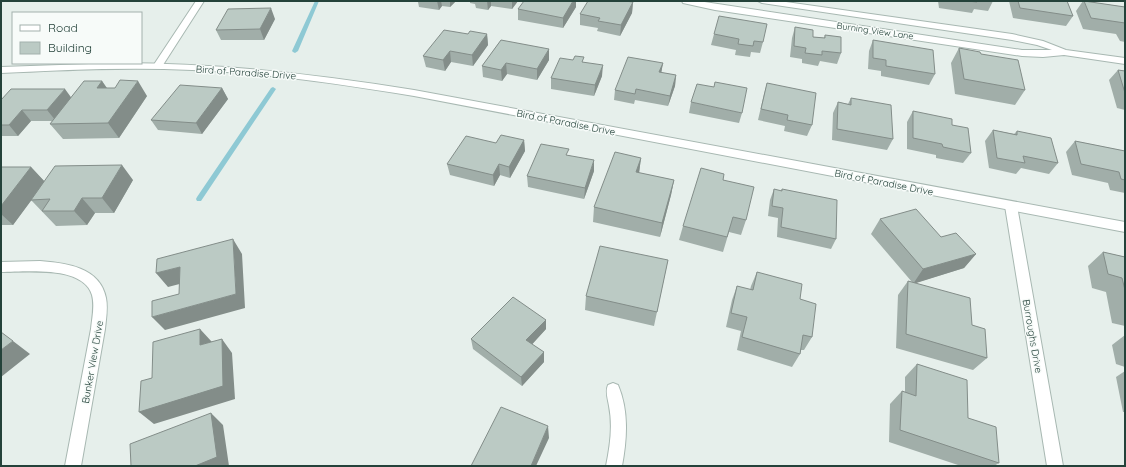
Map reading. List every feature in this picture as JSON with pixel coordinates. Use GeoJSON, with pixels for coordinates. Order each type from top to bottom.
{"type":"FeatureCollection","features":[{"type":"Feature","properties":{"kind":"street"},"geometry":{"type":"LineString","coordinates":[[158,66],[200,1]]}},
{"type":"Feature","properties":{"kind":"street","name":"Burning View Lane"},"geometry":{"type":"LineString","coordinates":[[686,1],[715,7],[1016,52],[1044,54],[1064,52]]}},
{"type":"Feature","properties":{"kind":"street","name":"Burning View Lane"},"geometry":{"type":"LineString","coordinates":[[762,1],[1012,37],[1040,43],[1064,52],[1125,60]]}},
{"type":"Feature","properties":{"kind":"street","name":"Bird of Paradise Drive"},"geometry":{"type":"LineString","coordinates":[[1,70],[158,66],[278,74],[363,85],[1125,227]]}},
{"type":"Feature","properties":{"kind":"street","name":"Burroughs Drive"},"geometry":{"type":"LineString","coordinates":[[1011,206],[1056,466]]}},
{"type":"Feature","properties":{"kind":"street","name":"Bunker View Drive"},"geometry":{"type":"LineString","coordinates":[[1,268],[41,267],[71,270],[88,278],[98,293],[100,313],[98,329],[73,466]]}},
{"type":"Feature","properties":{"kind":"street"},"geometry":{"type":"LineString","coordinates":[[613,390],[620,419],[614,466]]}},
{"type":"Feature","properties":{"kind":"building"},"geometry":{"type":"Polygon","coordinates":[[[524,1],[573,1],[563,18],[518,9],[524,1]]]}},
{"type":"Feature","properties":{"kind":"building"},"geometry":{"type":"Polygon","coordinates":[[[588,1],[633,2],[621,25],[598,21],[600,18],[580,14],[588,1]]]}},
{"type":"Feature","properties":{"kind":"building"},"geometry":{"type":"Polygon","coordinates":[[[1018,1],[1067,1],[1073,16],[1020,8],[1018,1]]]}},
{"type":"Feature","properties":{"kind":"building"},"geometry":{"type":"Polygon","coordinates":[[[1084,1],[1125,7],[1125,23],[1091,18],[1084,1]]]}},
{"type":"Feature","properties":{"kind":"building"},"geometry":{"type":"Polygon","coordinates":[[[271,8],[260,29],[216,30],[228,9],[271,8]]]}},
{"type":"Feature","properties":{"kind":"building"},"geometry":{"type":"Polygon","coordinates":[[[719,16],[767,24],[763,42],[754,41],[753,46],[738,44],[739,39],[714,34],[719,16]]]}},
{"type":"Feature","properties":{"kind":"building"},"geometry":{"type":"Polygon","coordinates":[[[795,27],[813,30],[813,37],[825,38],[825,35],[841,37],[841,53],[822,51],[822,55],[805,53],[806,48],[794,46],[795,27]]]}},
{"type":"Feature","properties":{"kind":"building"},"geometry":{"type":"Polygon","coordinates":[[[444,30],[468,34],[470,31],[487,34],[472,55],[450,51],[443,60],[423,56],[444,30]]]}},
{"type":"Feature","properties":{"kind":"building"},"geometry":{"type":"Polygon","coordinates":[[[501,40],[549,49],[537,69],[506,63],[501,70],[482,66],[501,40]]]}},
{"type":"Feature","properties":{"kind":"building"},"geometry":{"type":"Polygon","coordinates":[[[873,40],[933,50],[935,74],[886,66],[886,60],[873,58],[873,40]]]}},
{"type":"Feature","properties":{"kind":"building"},"geometry":{"type":"Polygon","coordinates":[[[959,48],[980,52],[981,54],[1018,60],[1025,90],[964,79],[959,48]]]}},
{"type":"Feature","properties":{"kind":"building"},"geometry":{"type":"Polygon","coordinates":[[[575,56],[584,57],[582,62],[603,65],[595,85],[551,78],[560,58],[573,60],[575,56]]]}},
{"type":"Feature","properties":{"kind":"building"},"geometry":{"type":"Polygon","coordinates":[[[628,57],[663,63],[659,72],[676,75],[670,96],[636,89],[635,94],[615,90],[628,57]]]}},
{"type":"Feature","properties":{"kind":"building"},"geometry":{"type":"Polygon","coordinates":[[[1118,70],[1125,71],[1125,93],[1118,70]]]}},
{"type":"Feature","properties":{"kind":"building"},"geometry":{"type":"Polygon","coordinates":[[[120,80],[138,81],[108,123],[50,124],[84,81],[102,81],[97,88],[115,88],[120,80]]]}},
{"type":"Feature","properties":{"kind":"building"},"geometry":{"type":"Polygon","coordinates":[[[715,82],[747,88],[742,113],[691,102],[697,84],[714,87],[715,82]]]}},
{"type":"Feature","properties":{"kind":"building"},"geometry":{"type":"Polygon","coordinates":[[[767,83],[816,93],[812,125],[787,120],[788,115],[761,109],[767,83]]]}},
{"type":"Feature","properties":{"kind":"building"},"geometry":{"type":"Polygon","coordinates":[[[180,85],[222,88],[196,123],[151,120],[180,85]]]}},
{"type":"Feature","properties":{"kind":"building"},"geometry":{"type":"Polygon","coordinates":[[[11,89],[65,89],[47,110],[22,110],[9,125],[1,125],[1,100],[11,89]]]}},
{"type":"Feature","properties":{"kind":"building"},"geometry":{"type":"Polygon","coordinates":[[[851,98],[891,105],[893,139],[837,129],[838,102],[851,105],[851,98]]]}},
{"type":"Feature","properties":{"kind":"building"},"geometry":{"type":"Polygon","coordinates":[[[913,111],[952,119],[952,125],[968,128],[971,153],[943,147],[942,144],[913,138],[913,111]]]}},
{"type":"Feature","properties":{"kind":"building"},"geometry":{"type":"Polygon","coordinates":[[[993,130],[1017,135],[1017,131],[1051,138],[1058,163],[1023,156],[1025,163],[997,158],[993,130]]]}},
{"type":"Feature","properties":{"kind":"building"},"geometry":{"type":"Polygon","coordinates":[[[501,135],[524,140],[509,167],[499,164],[493,175],[447,164],[466,136],[496,143],[501,135]]]}},
{"type":"Feature","properties":{"kind":"building"},"geometry":{"type":"Polygon","coordinates":[[[1075,141],[1125,151],[1125,180],[1121,179],[1119,172],[1081,164],[1075,141]]]}},
{"type":"Feature","properties":{"kind":"building"},"geometry":{"type":"Polygon","coordinates":[[[541,144],[569,149],[566,155],[594,160],[585,188],[527,176],[541,144]]]}},
{"type":"Feature","properties":{"kind":"building"},"geometry":{"type":"Polygon","coordinates":[[[615,152],[641,158],[636,172],[674,180],[662,223],[594,207],[615,152]]]}},
{"type":"Feature","properties":{"kind":"building"},"geometry":{"type":"Polygon","coordinates":[[[122,165],[102,198],[82,198],[74,211],[42,211],[50,199],[31,200],[55,166],[122,165]]]}},
{"type":"Feature","properties":{"kind":"building"},"geometry":{"type":"Polygon","coordinates":[[[1,167],[31,167],[1,206],[1,167]]]}},
{"type":"Feature","properties":{"kind":"building"},"geometry":{"type":"Polygon","coordinates":[[[701,168],[724,174],[723,180],[754,187],[746,220],[733,217],[727,237],[683,226],[701,168]]]}},
{"type":"Feature","properties":{"kind":"building"},"geometry":{"type":"Polygon","coordinates":[[[774,189],[782,191],[782,189],[837,200],[836,239],[781,227],[783,208],[772,206],[774,189]]]}},
{"type":"Feature","properties":{"kind":"building"},"geometry":{"type":"Polygon","coordinates":[[[916,209],[941,237],[956,233],[976,254],[923,269],[880,219],[916,209]]]}},
{"type":"Feature","properties":{"kind":"building"},"geometry":{"type":"Polygon","coordinates":[[[233,239],[236,294],[152,317],[152,301],[179,294],[180,267],[156,273],[157,259],[233,239]]]}},
{"type":"Feature","properties":{"kind":"building"},"geometry":{"type":"Polygon","coordinates":[[[600,246],[668,260],[657,312],[586,296],[600,246]]]}},
{"type":"Feature","properties":{"kind":"building"},"geometry":{"type":"Polygon","coordinates":[[[1103,252],[1125,257],[1125,290],[1122,278],[1108,274],[1103,252]]]}},
{"type":"Feature","properties":{"kind":"building"},"geometry":{"type":"Polygon","coordinates":[[[757,272],[802,284],[800,299],[816,304],[812,337],[803,335],[800,354],[742,337],[747,317],[731,313],[737,286],[753,290],[757,272]]]}},
{"type":"Feature","properties":{"kind":"building"},"geometry":{"type":"Polygon","coordinates":[[[908,281],[970,298],[972,325],[985,329],[987,358],[906,334],[908,281]]]}},
{"type":"Feature","properties":{"kind":"building"},"geometry":{"type":"Polygon","coordinates":[[[513,297],[546,320],[526,340],[544,352],[521,377],[471,339],[513,297]]]}},
{"type":"Feature","properties":{"kind":"building"},"geometry":{"type":"Polygon","coordinates":[[[200,329],[200,345],[222,339],[223,386],[139,412],[141,381],[152,378],[153,342],[200,329]]]}},
{"type":"Feature","properties":{"kind":"building"},"geometry":{"type":"Polygon","coordinates":[[[1,332],[13,341],[1,350],[1,332]]]}},
{"type":"Feature","properties":{"kind":"building"},"geometry":{"type":"Polygon","coordinates":[[[917,364],[967,380],[968,418],[996,427],[999,463],[900,430],[902,391],[916,396],[917,364]]]}},
{"type":"Feature","properties":{"kind":"building"},"geometry":{"type":"Polygon","coordinates":[[[501,407],[548,426],[531,466],[471,466],[501,407]]]}},
{"type":"Feature","properties":{"kind":"building"},"geometry":{"type":"Polygon","coordinates":[[[211,413],[217,457],[195,466],[131,466],[130,444],[211,413]]]}},
{"type":"Feature","properties":{"kind":"waterway"},"geometry":{"type":"LineString","coordinates":[[295,51],[317,1]]}},
{"type":"Feature","properties":{"kind":"waterway"},"geometry":{"type":"LineString","coordinates":[[199,199],[273,89]]}}]}
